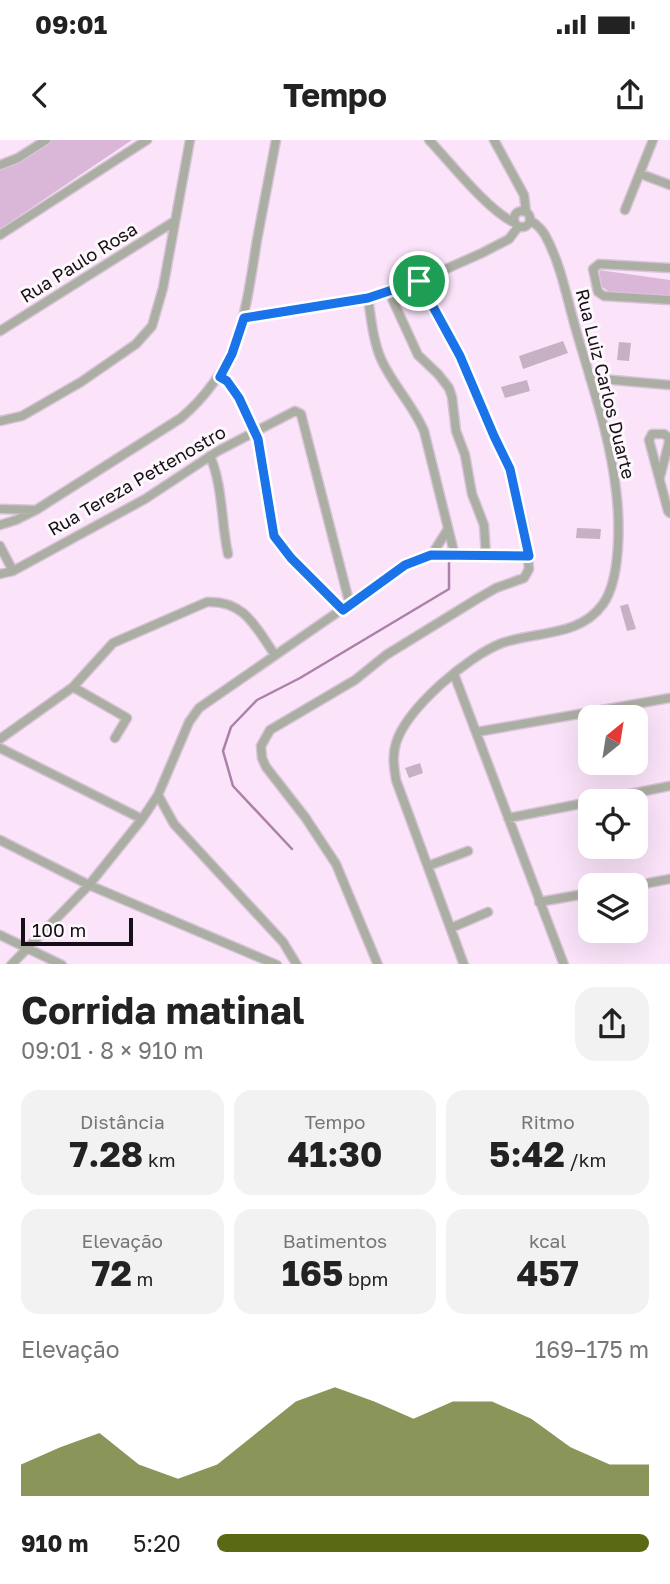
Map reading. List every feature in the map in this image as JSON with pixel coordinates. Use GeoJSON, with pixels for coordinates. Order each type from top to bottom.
{"type":"FeatureCollection","features":[{"type":"Feature","properties":{"kind":"street"},"geometry":{"type":"LineString","coordinates":[[0,165],[18,158],[46,140]]}},
{"type":"Feature","properties":{"kind":"street"},"geometry":{"type":"LineString","coordinates":[[0,235],[147,140]]}},
{"type":"Feature","properties":{"kind":"street"},"geometry":{"type":"LineString","coordinates":[[0,421],[22,416],[36,409],[136,344],[144,336],[157,314],[190,140]]}},
{"type":"Feature","properties":{"kind":"street"},"geometry":{"type":"LineString","coordinates":[[0,525],[36,510],[181,418],[220,377],[232,354],[244,318],[276,140]]}},
{"type":"Feature","properties":{"kind":"street"},"geometry":{"type":"LineString","coordinates":[[429,140],[504,217],[517,225],[526,226],[524,195],[494,140]]}},
{"type":"Feature","properties":{"kind":"street"},"geometry":{"type":"LineString","coordinates":[[625,210],[653,140]]}},
{"type":"Feature","properties":{"kind":"street"},"geometry":{"type":"LineString","coordinates":[[641,174],[670,185]]}},
{"type":"Feature","properties":{"kind":"street"},"geometry":{"type":"LineString","coordinates":[[496,209],[524,215]]}},
{"type":"Feature","properties":{"kind":"street"},"geometry":{"type":"LineString","coordinates":[[517,225],[514,217],[524,215]]}},
{"type":"Feature","properties":{"kind":"street","name":"Rua Luiz Carlos Duarte"},"geometry":{"type":"LineString","coordinates":[[460,962],[396,780],[393,762],[397,741],[415,709],[481,654],[498,645],[530,635],[568,630],[583,622],[604,603],[611,589],[617,551],[616,491],[590,378],[559,268],[544,232],[524,215]]}},
{"type":"Feature","properties":{"kind":"street","name":"Rua Paulo Rosa"},"geometry":{"type":"LineString","coordinates":[[0,331],[175,221]]}},
{"type":"Feature","properties":{"kind":"street"},"geometry":{"type":"LineString","coordinates":[[244,318],[368,298],[389,292],[509,239],[517,225]]}},
{"type":"Feature","properties":{"kind":"street"},"geometry":{"type":"LineString","coordinates":[[670,268],[598,264],[593,269],[598,292],[604,296],[670,300]]}},
{"type":"Feature","properties":{"kind":"street"},"geometry":{"type":"LineString","coordinates":[[379,964],[336,864],[305,817],[266,767],[261,746],[265,737],[279,723],[355,680],[386,655],[496,588],[524,578],[529,569],[529,556],[510,469],[460,356],[419,281]]}},
{"type":"Feature","properties":{"kind":"street"},"geometry":{"type":"LineString","coordinates":[[389,292],[418,355],[446,382],[452,397],[456,431],[465,455],[472,494],[484,525],[486,556]]}},
{"type":"Feature","properties":{"kind":"street"},"geometry":{"type":"LineString","coordinates":[[368,298],[375,343],[381,360],[411,405],[424,431],[455,556]]}},
{"type":"Feature","properties":{"kind":"street"},"geometry":{"type":"LineString","coordinates":[[220,377],[233,389],[255,431],[262,455],[274,536],[291,558],[347,607]]}},
{"type":"Feature","properties":{"kind":"street"},"geometry":{"type":"LineString","coordinates":[[590,378],[670,385]]}},
{"type":"Feature","properties":{"kind":"street","name":"Rua Tereza Pettenostro"},"geometry":{"type":"LineString","coordinates":[[0,574],[13,571],[145,499],[210,456],[295,411],[301,414],[347,607]]}},
{"type":"Feature","properties":{"kind":"street"},"geometry":{"type":"LineString","coordinates":[[660,477],[669,442],[668,437],[663,434],[652,434],[649,440],[670,513]]}},
{"type":"Feature","properties":{"kind":"street"},"geometry":{"type":"LineString","coordinates":[[210,456],[216,469],[228,554]]}},
{"type":"Feature","properties":{"kind":"street"},"geometry":{"type":"LineString","coordinates":[[0,509],[36,510]]}},
{"type":"Feature","properties":{"kind":"street"},"geometry":{"type":"LineString","coordinates":[[431,555],[448,529]]}},
{"type":"Feature","properties":{"kind":"street"},"geometry":{"type":"LineString","coordinates":[[0,545],[13,571]]}},
{"type":"Feature","properties":{"kind":"street"},"geometry":{"type":"LineString","coordinates":[[11,964],[89,885],[142,819],[158,795],[194,714],[212,699],[405,565],[431,555],[529,556]]}},
{"type":"Feature","properties":{"kind":"street"},"geometry":{"type":"LineString","coordinates":[[0,739],[73,687],[105,650],[121,637],[207,603],[221,602],[244,613],[275,655]]}},
{"type":"Feature","properties":{"kind":"street"},"geometry":{"type":"LineString","coordinates":[[454,674],[564,964]]}},
{"type":"Feature","properties":{"kind":"street"},"geometry":{"type":"LineString","coordinates":[[73,687],[127,718],[115,738]]}},
{"type":"Feature","properties":{"kind":"street"},"geometry":{"type":"LineString","coordinates":[[477,732],[670,698]]}},
{"type":"Feature","properties":{"kind":"street"},"geometry":{"type":"LineString","coordinates":[[0,748],[142,819]]}},
{"type":"Feature","properties":{"kind":"street"},"geometry":{"type":"LineString","coordinates":[[648,790],[670,786]]}},
{"type":"Feature","properties":{"kind":"street"},"geometry":{"type":"LineString","coordinates":[[158,795],[174,824],[283,942],[297,964]]}},
{"type":"Feature","properties":{"kind":"street"},"geometry":{"type":"LineString","coordinates":[[508,818],[578,804]]}},
{"type":"Feature","properties":{"kind":"street"},"geometry":{"type":"LineString","coordinates":[[0,840],[89,885],[277,964]]}},
{"type":"Feature","properties":{"kind":"street"},"geometry":{"type":"LineString","coordinates":[[428,866],[468,851]]}},
{"type":"Feature","properties":{"kind":"street"},"geometry":{"type":"LineString","coordinates":[[648,883],[670,879]]}},
{"type":"Feature","properties":{"kind":"street"},"geometry":{"type":"LineString","coordinates":[[539,902],[578,895]]}},
{"type":"Feature","properties":{"kind":"street"},"geometry":{"type":"LineString","coordinates":[[450,928],[488,912]]}},
{"type":"Feature","properties":{"kind":"street"},"geometry":{"type":"LineString","coordinates":[[0,935],[62,964]]}},
{"type":"Feature","properties":{"kind":"shaded area"},"geometry":{"type":"Polygon","coordinates":[[[49,140],[132,140],[0,229],[0,169],[19,162],[49,140]]]}},
{"type":"Feature","properties":{"kind":"shaded area"},"geometry":{"type":"Polygon","coordinates":[[[599,270],[670,280],[670,298],[611,293],[602,287],[599,270]]]}},
{"type":"Feature","properties":{"kind":"building"},"geometry":{"type":"Polygon","coordinates":[[[563,341],[568,353],[523,369],[519,356],[563,341]]]}},
{"type":"Feature","properties":{"kind":"building"},"geometry":{"type":"Polygon","coordinates":[[[619,342],[631,343],[629,361],[617,360],[619,342]]]}},
{"type":"Feature","properties":{"kind":"building"},"geometry":{"type":"Polygon","coordinates":[[[527,380],[530,391],[505,398],[501,387],[527,380]]]}},
{"type":"Feature","properties":{"kind":"building"},"geometry":{"type":"Polygon","coordinates":[[[577,528],[601,529],[600,539],[576,538],[577,528]]]}},
{"type":"Feature","properties":{"kind":"building"},"geometry":{"type":"Polygon","coordinates":[[[628,604],[636,629],[627,631],[620,606],[628,604]]]}},
{"type":"Feature","properties":{"kind":"building"},"geometry":{"type":"Polygon","coordinates":[[[420,763],[423,773],[409,778],[405,768],[420,763]]]}},
{"type":"Feature","properties":{"kind":"waterway"},"geometry":{"type":"LineString","coordinates":[[292,849],[233,786],[223,751],[231,727],[257,700],[300,678],[449,589],[449,545]]}},
{"type":"Feature","properties":{"kind":"route"},"geometry":{"type":"LineString","coordinates":[[419,281],[460,356],[477,400],[510,469],[529,556],[431,555],[405,565],[343,610],[280,547],[274,536],[258,439],[239,398],[227,381],[220,377],[232,354],[244,318],[368,298],[419,281]]}}]}
